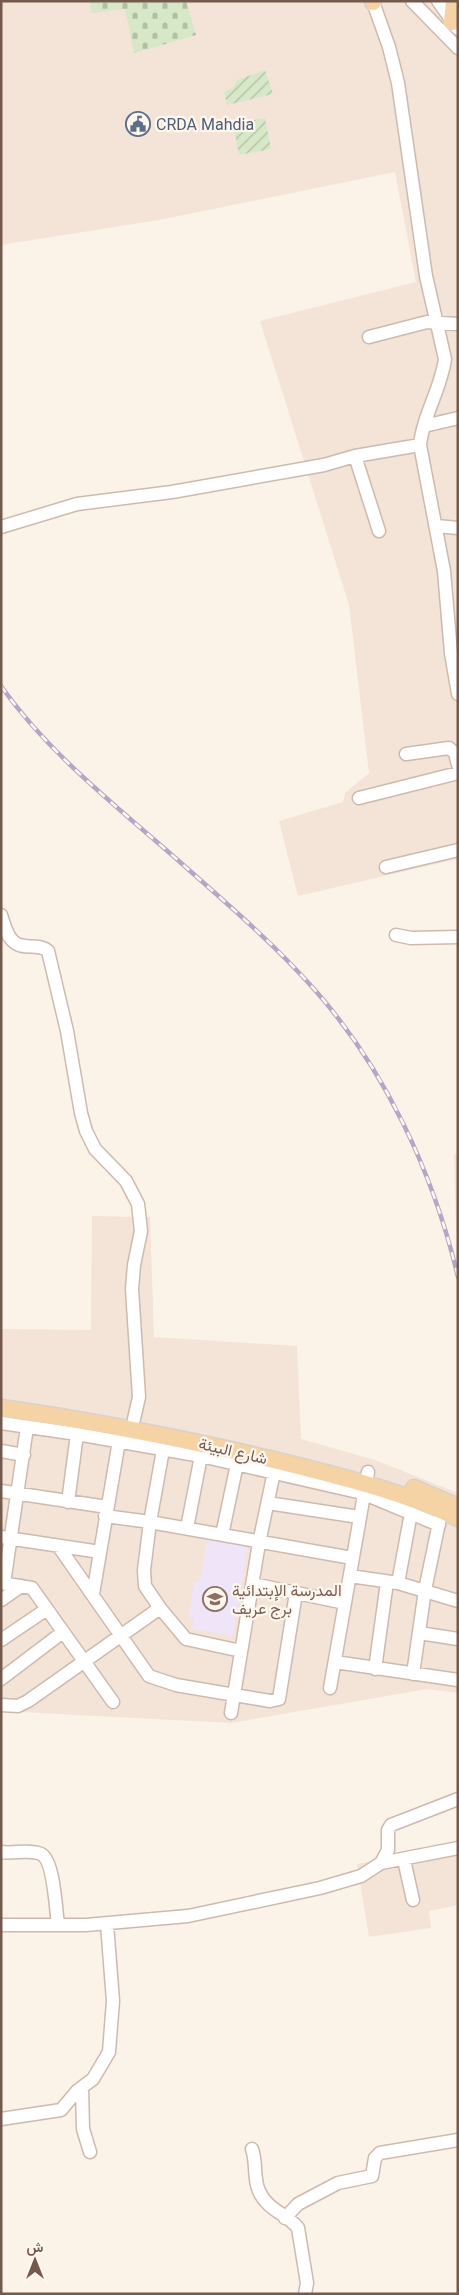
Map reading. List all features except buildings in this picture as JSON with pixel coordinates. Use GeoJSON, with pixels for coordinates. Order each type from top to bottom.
{"type":"FeatureCollection","features":[{"type":"Feature","properties":{"kind":"main road"},"geometry":{"type":"LineString","coordinates":[[454,1],[455,26]]}},
{"type":"Feature","properties":{"kind":"main road","name":"شارع البيئة"},"geometry":{"type":"LineString","coordinates":[[1,1397],[134,1419],[233,1439],[365,1482],[419,1501],[458,1518]]}},
{"type":"Feature","properties":{"kind":"main road","name":"شارع البيئة"},"geometry":{"type":"LineString","coordinates":[[1,1408],[70,1418],[232,1450],[365,1482]]}},
{"type":"Feature","properties":{"kind":"street"},"geometry":{"type":"LineString","coordinates":[[374,1],[398,83],[426,276],[445,359],[443,372],[424,426],[420,444],[444,571],[458,694]]}},
{"type":"Feature","properties":{"kind":"street"},"geometry":{"type":"LineString","coordinates":[[412,1],[458,48]]}},
{"type":"Feature","properties":{"kind":"street"},"geometry":{"type":"LineString","coordinates":[[438,1],[455,26]]}},
{"type":"Feature","properties":{"kind":"street"},"geometry":{"type":"LineString","coordinates":[[369,338],[427,322],[458,324]]}},
{"type":"Feature","properties":{"kind":"street"},"geometry":{"type":"LineString","coordinates":[[424,426],[458,418]]}},
{"type":"Feature","properties":{"kind":"street"},"geometry":{"type":"LineString","coordinates":[[1,527],[77,504],[172,492],[324,465],[356,456],[420,444]]}},
{"type":"Feature","properties":{"kind":"street"},"geometry":{"type":"LineString","coordinates":[[356,456],[379,531]]}},
{"type":"Feature","properties":{"kind":"street"},"geometry":{"type":"LineString","coordinates":[[437,526],[458,528]]}},
{"type":"Feature","properties":{"kind":"street"},"geometry":{"type":"LineString","coordinates":[[406,754],[450,748],[455,753],[458,765]]}},
{"type":"Feature","properties":{"kind":"street"},"geometry":{"type":"LineString","coordinates":[[359,798],[458,773]]}},
{"type":"Feature","properties":{"kind":"street"},"geometry":{"type":"LineString","coordinates":[[386,867],[458,850]]}},
{"type":"Feature","properties":{"kind":"street"},"geometry":{"type":"LineString","coordinates":[[1,915],[14,943],[43,947],[48,951],[67,1031],[81,1113],[86,1131],[95,1149],[126,1180],[138,1204],[141,1231],[134,1265],[132,1289],[139,1397],[134,1419]]}},
{"type":"Feature","properties":{"kind":"street"},"geometry":{"type":"LineString","coordinates":[[396,935],[411,938],[458,936]]}},
{"type":"Feature","properties":{"kind":"street"},"geometry":{"type":"LineString","coordinates":[[1,1423],[119,1440],[274,1472],[365,1482],[411,1513],[446,1514],[425,1590],[412,1674]]}},
{"type":"Feature","properties":{"kind":"street"},"geometry":{"type":"LineString","coordinates":[[27,1427],[18,1494],[6,1538],[2,1583],[32,1588],[112,1702]]}},
{"type":"Feature","properties":{"kind":"street"},"geometry":{"type":"LineString","coordinates":[[68,1502],[77,1434]]}},
{"type":"Feature","properties":{"kind":"street"},"geometry":{"type":"LineString","coordinates":[[93,1594],[119,1440]]}},
{"type":"Feature","properties":{"kind":"street"},"geometry":{"type":"LineString","coordinates":[[163,1450],[150,1522],[145,1586],[186,1640],[241,1651]]}},
{"type":"Feature","properties":{"kind":"street"},"geometry":{"type":"LineString","coordinates":[[1,1451],[24,1455]]}},
{"type":"Feature","properties":{"kind":"street"},"geometry":{"type":"LineString","coordinates":[[186,1528],[200,1456]]}},
{"type":"Feature","properties":{"kind":"street"},"geometry":{"type":"LineString","coordinates":[[222,1535],[237,1464]]}},
{"type":"Feature","properties":{"kind":"street"},"geometry":{"type":"LineString","coordinates":[[231,1713],[259,1543],[274,1472]]}},
{"type":"Feature","properties":{"kind":"street"},"geometry":{"type":"LineString","coordinates":[[330,1688],[365,1482]]}},
{"type":"Feature","properties":{"kind":"street"},"geometry":{"type":"LineString","coordinates":[[1,1491],[68,1502],[150,1522],[259,1543],[352,1558]]}},
{"type":"Feature","properties":{"kind":"street"},"geometry":{"type":"LineString","coordinates":[[268,1503],[359,1517]]}},
{"type":"Feature","properties":{"kind":"street"},"geometry":{"type":"LineString","coordinates":[[374,1669],[411,1513]]}},
{"type":"Feature","properties":{"kind":"street"},"geometry":{"type":"LineString","coordinates":[[6,1538],[100,1552]]}},
{"type":"Feature","properties":{"kind":"street"},"geometry":{"type":"LineString","coordinates":[[59,1547],[122,1635],[145,1671],[152,1678],[176,1685],[274,1701],[279,1699],[296,1593]]}},
{"type":"Feature","properties":{"kind":"street"},"geometry":{"type":"LineString","coordinates":[[350,1576],[425,1590],[458,1601]]}},
{"type":"Feature","properties":{"kind":"street"},"geometry":{"type":"LineString","coordinates":[[253,1584],[345,1603]]}},
{"type":"Feature","properties":{"kind":"street"},"geometry":{"type":"LineString","coordinates":[[1,1600],[20,1586]]}},
{"type":"Feature","properties":{"kind":"street"},"geometry":{"type":"LineString","coordinates":[[1,1706],[22,1705],[160,1608]]}},
{"type":"Feature","properties":{"kind":"street"},"geometry":{"type":"LineString","coordinates":[[1,1640],[47,1609]]}},
{"type":"Feature","properties":{"kind":"street"},"geometry":{"type":"LineString","coordinates":[[1,1679],[63,1632]]}},
{"type":"Feature","properties":{"kind":"street"},"geometry":{"type":"LineString","coordinates":[[419,1633],[458,1639]]}},
{"type":"Feature","properties":{"kind":"street"},"geometry":{"type":"LineString","coordinates":[[335,1662],[374,1669],[457,1679]]}},
{"type":"Feature","properties":{"kind":"street"},"geometry":{"type":"LineString","coordinates":[[381,1863],[388,1850],[388,1830],[391,1825],[458,1799]]}},
{"type":"Feature","properties":{"kind":"street"},"geometry":{"type":"LineString","coordinates":[[1,1925],[58,1926],[107,1924],[188,1916],[266,1901],[361,1876],[381,1863],[458,1848]]}},
{"type":"Feature","properties":{"kind":"street"},"geometry":{"type":"LineString","coordinates":[[1,1852],[37,1853],[44,1856],[51,1873],[58,1926]]}},
{"type":"Feature","properties":{"kind":"street"},"geometry":{"type":"LineString","coordinates":[[404,1860],[413,1900]]}},
{"type":"Feature","properties":{"kind":"street"},"geometry":{"type":"LineString","coordinates":[[1,2119],[61,2110],[93,2078],[109,2049],[113,2001],[107,1924]]}},
{"type":"Feature","properties":{"kind":"street"},"geometry":{"type":"LineString","coordinates":[[82,2088],[83,2129],[90,2152]]}},
{"type":"Feature","properties":{"kind":"street"},"geometry":{"type":"LineString","coordinates":[[285,2218],[298,2204],[338,2183],[372,2176],[375,2158],[380,2153],[458,2140]]}},
{"type":"Feature","properties":{"kind":"street"},"geometry":{"type":"LineString","coordinates":[[252,2149],[255,2157],[258,2191],[273,2209],[297,2226],[307,2283],[305,2294]]}},
{"type":"Feature","properties":{"kind":"shaded area"},"geometry":{"type":"Polygon","coordinates":[[[1,1],[458,1],[458,859],[298,896],[279,821],[343,802],[345,793],[369,773],[349,605],[260,321],[416,282],[395,172],[159,220],[1,245],[1,1]]]}},
{"type":"Feature","properties":{"kind":"shaded area"},"geometry":{"type":"Polygon","coordinates":[[[454,1154],[458,1154],[458,1237],[456,1229],[454,1154]]]}},
{"type":"Feature","properties":{"kind":"shaded area"},"geometry":{"type":"Polygon","coordinates":[[[92,1216],[150,1217],[154,1337],[297,1346],[301,1439],[375,1460],[458,1493],[458,1693],[427,1689],[231,1723],[1,1711],[1,1329],[91,1330],[92,1216]]]}},
{"type":"Feature","properties":{"kind":"shaded area","name":"المدرسة الإبتدائية برج عريف"},"geometry":{"type":"Polygon","coordinates":[[[208,1536],[248,1544],[233,1636],[192,1629],[194,1619],[189,1618],[194,1581],[200,1581],[208,1536]]]}},
{"type":"Feature","properties":{"kind":"shaded area"},"geometry":{"type":"Polygon","coordinates":[[[458,1843],[458,1905],[429,1911],[431,1928],[369,1937],[357,1864],[458,1843]]]}},
{"type":"Feature","properties":{"kind":"green space"},"geometry":{"type":"Polygon","coordinates":[[[90,1],[186,1],[196,35],[134,53],[125,9],[91,13],[90,1]]]}},
{"type":"Feature","properties":{"kind":"green space"},"geometry":{"type":"Polygon","coordinates":[[[265,70],[273,94],[227,105],[224,92],[234,87],[237,80],[265,70]]]}},
{"type":"Feature","properties":{"kind":"green space"},"geometry":{"type":"Polygon","coordinates":[[[265,118],[271,149],[239,155],[233,124],[265,118]]]}},
{"type":"Feature","properties":{"kind":"railway"},"geometry":{"type":"LineString","coordinates":[[1,686],[21,712],[66,761],[269,942],[314,989],[340,1020],[384,1088],[420,1161],[448,1238],[458,1277]]}},
{"type":"Feature","properties":{"kind":"place","name":"CRDA Mahdia"},"geometry":{"type":"Point","coordinates":[138,124]}},
{"type":"Feature","properties":{"kind":"place","name":"المدرسة الإبتدائية برج عريف"},"geometry":{"type":"Point","coordinates":[215,1599]}}]}
